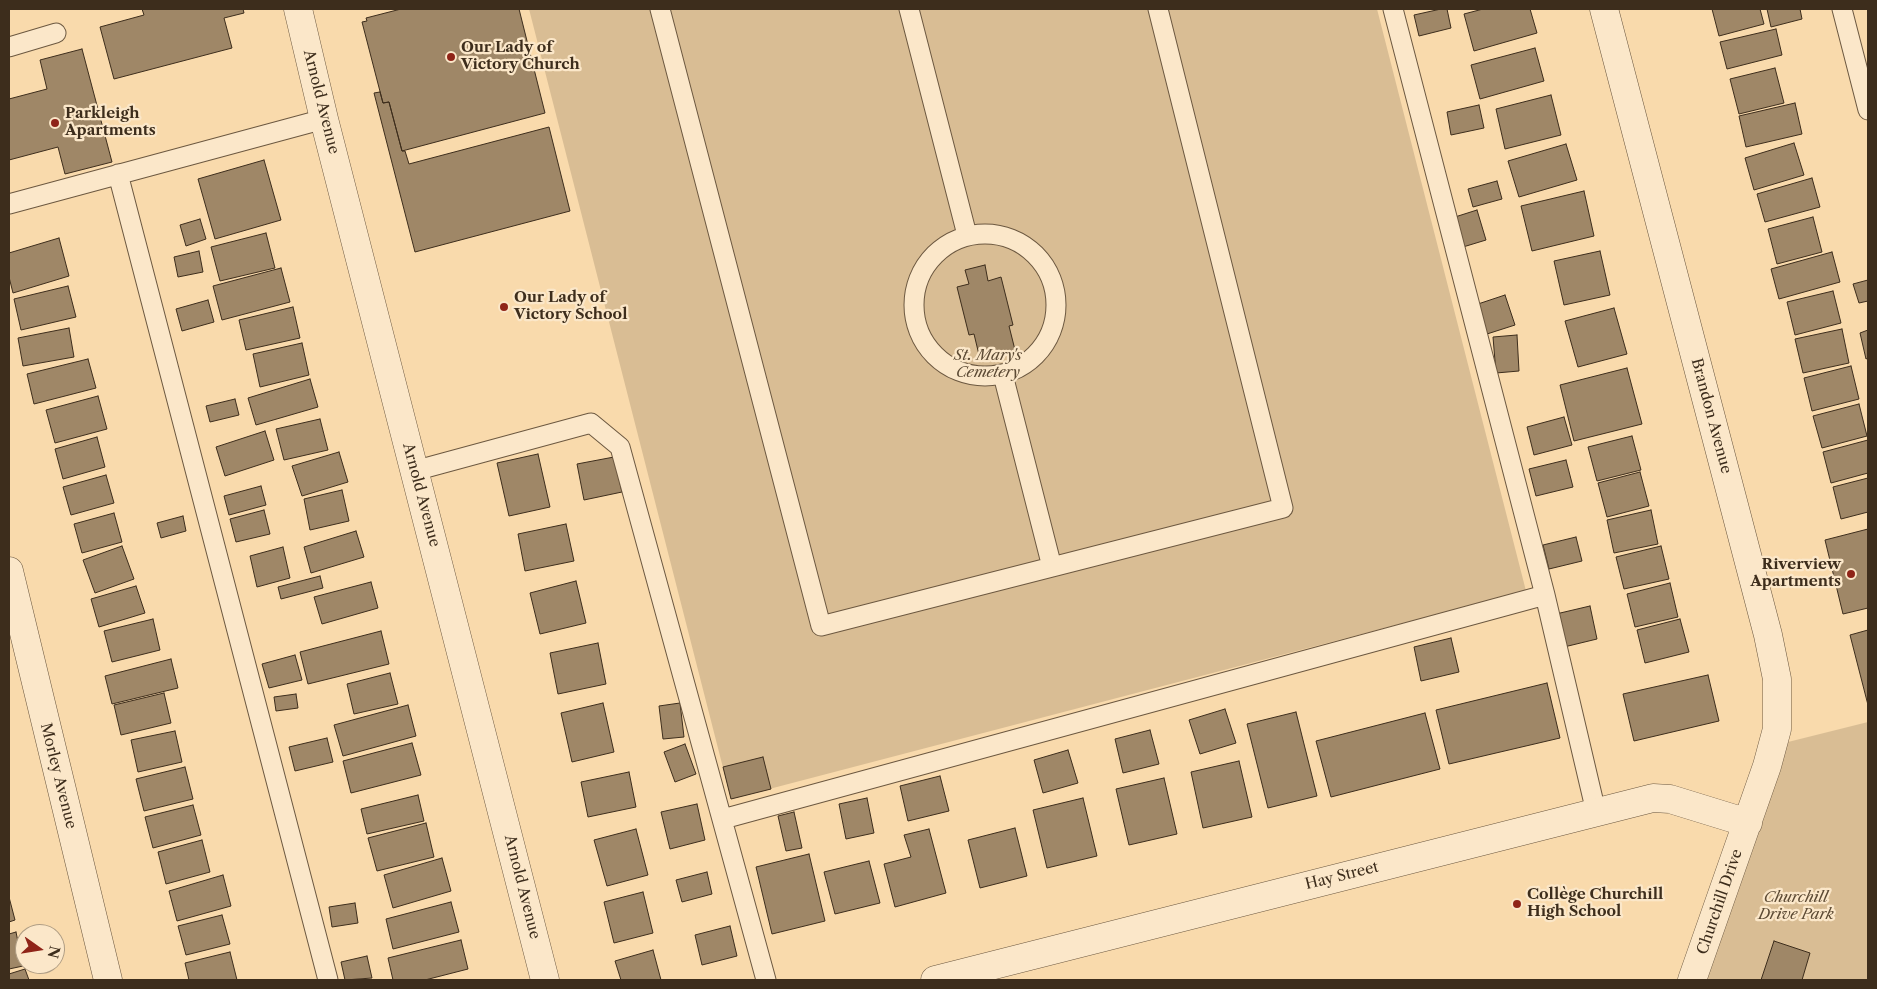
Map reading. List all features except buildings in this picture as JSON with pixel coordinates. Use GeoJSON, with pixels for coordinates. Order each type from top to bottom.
{"type":"FeatureCollection","features":[{"type":"Feature","properties":{"kind":"street","name":"Arnold Avenue"},"geometry":{"type":"LineString","coordinates":[[298,9],[324,119],[546,980]]}},
{"type":"Feature","properties":{"kind":"street","name":"Brandon Avenue"},"geometry":{"type":"LineString","coordinates":[[1604,9],[1768,635],[1777,679],[1777,729],[1748,824]]}},
{"type":"Feature","properties":{"kind":"street","name":"Morley Avenue"},"geometry":{"type":"LineString","coordinates":[[9,571],[108,980]]}},
{"type":"Feature","properties":{"kind":"street","name":"Hay Street"},"geometry":{"type":"LineString","coordinates":[[935,980],[1653,798],[1670,799],[1748,824]]}},
{"type":"Feature","properties":{"kind":"street","name":"Churchill Drive"},"geometry":{"type":"LineString","coordinates":[[1692,980],[1748,824]]}},
{"type":"Feature","properties":{"kind":"lane"},"geometry":{"type":"LineString","coordinates":[[660,9],[821,626],[1283,508],[1158,9]]}},
{"type":"Feature","properties":{"kind":"lane"},"geometry":{"type":"LineString","coordinates":[[909,9],[967,235]]}},
{"type":"Feature","properties":{"kind":"lane"},"geometry":{"type":"LineString","coordinates":[[1393,9],[1545,595],[1596,812]]}},
{"type":"Feature","properties":{"kind":"lane"},"geometry":{"type":"LineString","coordinates":[[1842,9],[1868,110]]}},
{"type":"Feature","properties":{"kind":"lane"},"geometry":{"type":"LineString","coordinates":[[9,46],[56,33]]}},
{"type":"Feature","properties":{"kind":"lane"},"geometry":{"type":"LineString","coordinates":[[9,204],[324,119]]}},
{"type":"Feature","properties":{"kind":"lane"},"geometry":{"type":"LineString","coordinates":[[118,174],[328,980]]}},
{"type":"Feature","properties":{"kind":"lane"},"geometry":{"type":"LineString","coordinates":[[992,234],[1015,240],[1036,255],[1050,275],[1057,300],[1054,324],[1043,347],[1026,365],[1003,375],[980,377],[958,373],[934,356],[924,344],[915,324],[913,301],[917,279],[929,259],[946,244],[967,235],[992,234]]}},
{"type":"Feature","properties":{"kind":"lane"},"geometry":{"type":"LineString","coordinates":[[1003,375],[1052,567]]}},
{"type":"Feature","properties":{"kind":"lane"},"geometry":{"type":"LineString","coordinates":[[414,471],[591,423],[620,447],[766,980]]}},
{"type":"Feature","properties":{"kind":"lane"},"geometry":{"type":"LineString","coordinates":[[723,819],[1545,595]]}},
{"type":"Feature","properties":{"kind":"green space","name":"St. Mary's Cemetery"},"geometry":{"type":"Polygon","coordinates":[[[529,9],[1377,9],[1526,591],[731,799],[529,9]]]}},
{"type":"Feature","properties":{"kind":"green space","name":"Churchill Drive Park"},"geometry":{"type":"Polygon","coordinates":[[[1868,722],[1868,980],[1692,980],[1772,746],[1868,722]]]}},
{"type":"Feature","properties":{"kind":"place","name":"Our Lady of Victory Church"},"geometry":{"type":"Point","coordinates":[451,57]}},
{"type":"Feature","properties":{"kind":"place","name":"Parkleigh Apartments"},"geometry":{"type":"Point","coordinates":[55,123]}},
{"type":"Feature","properties":{"kind":"place","name":"Our Lady of Victory School"},"geometry":{"type":"Point","coordinates":[504,307]}},
{"type":"Feature","properties":{"kind":"place","name":"Riverview Apartments"},"geometry":{"type":"Point","coordinates":[1851,574]}},
{"type":"Feature","properties":{"kind":"place","name":"Collège Churchill High School"},"geometry":{"type":"Point","coordinates":[1517,904]}}]}
